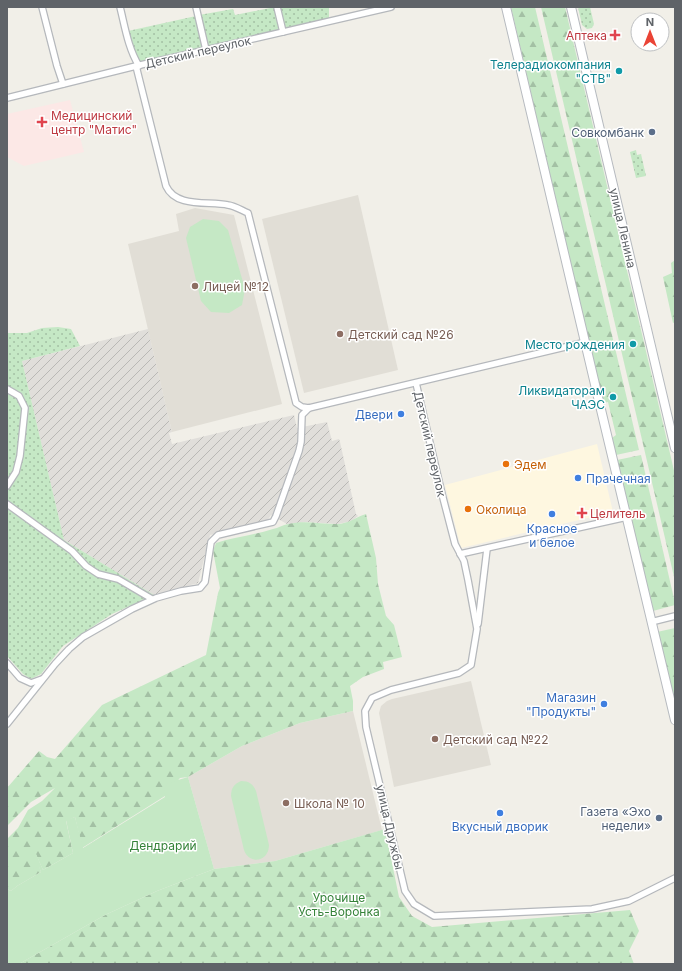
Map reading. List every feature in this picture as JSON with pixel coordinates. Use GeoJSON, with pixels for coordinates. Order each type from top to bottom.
{"type":"FeatureCollection","features":[{"type":"Feature","properties":{"kind":"street"},"geometry":{"type":"LineString","coordinates":[[42,7],[63,84]]}},
{"type":"Feature","properties":{"kind":"street"},"geometry":{"type":"LineString","coordinates":[[7,98],[137,66],[129,46],[120,7]]}},
{"type":"Feature","properties":{"kind":"street"},"geometry":{"type":"LineString","coordinates":[[196,7],[206,50]]}},
{"type":"Feature","properties":{"kind":"street"},"geometry":{"type":"LineString","coordinates":[[277,7],[283,32]]}},
{"type":"Feature","properties":{"kind":"street","name":"Детский переулок"},"geometry":{"type":"LineString","coordinates":[[391,7],[137,66],[166,186],[169,192],[182,200],[228,205],[248,213],[296,403],[302,407],[309,408],[416,383],[442,494],[455,544],[460,554]]}},
{"type":"Feature","properties":{"kind":"street"},"geometry":{"type":"LineString","coordinates":[[506,7],[675,720]]}},
{"type":"Feature","properties":{"kind":"street","name":"улица Ленина"},"geometry":{"type":"LineString","coordinates":[[571,7],[675,448]]}},
{"type":"Feature","properties":{"kind":"street"},"geometry":{"type":"LineString","coordinates":[[416,383],[586,342]]}},
{"type":"Feature","properties":{"kind":"street"},"geometry":{"type":"LineString","coordinates":[[7,389],[19,396],[25,408],[20,456],[16,472],[7,486]]}},
{"type":"Feature","properties":{"kind":"street"},"geometry":{"type":"LineString","coordinates":[[7,724],[69,648],[83,637],[152,599],[181,591],[200,588],[205,582],[211,542],[218,535],[273,522],[299,451],[301,442],[302,415],[309,408]]}},
{"type":"Feature","properties":{"kind":"street"},"geometry":{"type":"LineString","coordinates":[[7,504],[72,551],[86,566],[98,574],[118,579],[152,599]]}},
{"type":"Feature","properties":{"kind":"street"},"geometry":{"type":"LineString","coordinates":[[460,554],[627,517]]}},
{"type":"Feature","properties":{"kind":"street"},"geometry":{"type":"LineString","coordinates":[[477,629],[487,548]]}},
{"type":"Feature","properties":{"kind":"street","name":"улица Дружбы"},"geometry":{"type":"LineString","coordinates":[[460,554],[464,561],[477,629],[471,665],[459,673],[391,690],[372,698],[365,711],[366,727],[405,891],[414,904],[434,916],[592,909],[629,901],[675,878]]}},
{"type":"Feature","properties":{"kind":"street"},"geometry":{"type":"LineString","coordinates":[[651,622],[675,616]]}},
{"type":"Feature","properties":{"kind":"street"},"geometry":{"type":"LineString","coordinates":[[7,663],[20,678],[31,683],[43,679]]}},
{"type":"Feature","properties":{"kind":"shaded area"},"geometry":{"type":"Polygon","coordinates":[[[70,100],[84,152],[24,166],[7,157],[7,114],[70,100]]]}},
{"type":"Feature","properties":{"kind":"shaded area"},"geometry":{"type":"Polygon","coordinates":[[[358,195],[398,370],[304,393],[262,219],[358,195]]]}},
{"type":"Feature","properties":{"kind":"shaded area","name":"Лицей №12"},"geometry":{"type":"Polygon","coordinates":[[[195,208],[234,215],[282,404],[172,432],[128,244],[179,231],[176,214],[195,208]]]}},
{"type":"Feature","properties":{"kind":"shaded area"},"geometry":{"type":"Polygon","coordinates":[[[148,329],[172,432],[169,433],[172,444],[294,415],[297,428],[327,422],[332,441],[339,439],[340,442],[356,514],[358,516],[352,521],[338,524],[306,522],[287,524],[271,515],[267,521],[210,535],[198,583],[154,595],[64,540],[22,361],[148,329]]]}},
{"type":"Feature","properties":{"kind":"shaded area"},"geometry":{"type":"Polygon","coordinates":[[[597,444],[613,512],[461,548],[445,485],[597,444]]]}},
{"type":"Feature","properties":{"kind":"shaded area","name":"Детский сад №22"},"geometry":{"type":"Polygon","coordinates":[[[471,681],[491,765],[394,787],[379,713],[381,706],[392,699],[471,681]]]}},
{"type":"Feature","properties":{"kind":"shaded area","name":"Школа № 10"},"geometry":{"type":"Polygon","coordinates":[[[353,711],[382,830],[275,861],[214,869],[188,777],[242,746],[300,723],[353,711]]]}},
{"type":"Feature","properties":{"kind":"green space"},"geometry":{"type":"Polygon","coordinates":[[[275,7],[280,27],[277,31],[210,46],[207,45],[199,15],[233,9],[235,15],[275,7]]]}},
{"type":"Feature","properties":{"kind":"green space"},"geometry":{"type":"Polygon","coordinates":[[[279,7],[329,7],[329,18],[288,28],[284,26],[279,7]]]}},
{"type":"Feature","properties":{"kind":"green space"},"geometry":{"type":"Polygon","coordinates":[[[511,7],[535,7],[639,450],[616,455],[612,438],[616,435],[608,402],[603,403],[511,7]]]}},
{"type":"Feature","properties":{"kind":"green space"},"geometry":{"type":"Polygon","coordinates":[[[541,7],[565,7],[669,449],[675,475],[675,581],[541,7]]]}},
{"type":"Feature","properties":{"kind":"green space"},"geometry":{"type":"Polygon","coordinates":[[[578,7],[590,7],[594,24],[592,28],[587,29],[582,25],[578,7]]]}},
{"type":"Feature","properties":{"kind":"green space"},"geometry":{"type":"Polygon","coordinates":[[[196,16],[204,47],[142,62],[139,62],[135,57],[128,31],[196,16]]]}},
{"type":"Feature","properties":{"kind":"green space"},"geometry":{"type":"Polygon","coordinates":[[[636,150],[637,155],[641,154],[646,176],[636,178],[630,152],[636,150]]]}},
{"type":"Feature","properties":{"kind":"green space"},"geometry":{"type":"Polygon","coordinates":[[[203,219],[219,221],[228,230],[245,289],[242,305],[229,313],[211,312],[201,301],[186,238],[190,227],[203,219]]]}},
{"type":"Feature","properties":{"kind":"green space"},"geometry":{"type":"Polygon","coordinates":[[[675,260],[675,322],[673,323],[663,277],[672,273],[671,263],[675,260]]]}},
{"type":"Feature","properties":{"kind":"green space"},"geometry":{"type":"Polygon","coordinates":[[[58,327],[71,329],[80,346],[22,361],[64,540],[154,595],[112,614],[63,646],[41,674],[31,679],[23,674],[7,656],[7,333],[27,333],[42,328],[58,327]]]}},
{"type":"Feature","properties":{"kind":"green space"},"geometry":{"type":"Polygon","coordinates":[[[641,455],[675,603],[675,605],[653,611],[617,460],[641,455]]]}},
{"type":"Feature","properties":{"kind":"green space"},"geometry":{"type":"Polygon","coordinates":[[[366,514],[376,558],[378,584],[386,616],[394,625],[402,657],[383,662],[384,669],[363,677],[350,686],[353,711],[300,723],[242,746],[188,777],[180,778],[165,796],[82,848],[75,817],[66,821],[73,853],[43,870],[34,850],[41,872],[11,891],[7,889],[7,839],[18,828],[28,810],[42,801],[55,788],[31,802],[7,826],[7,788],[39,751],[47,757],[55,759],[102,705],[206,655],[220,588],[213,551],[216,543],[294,523],[306,522],[341,524],[366,514]]]}},
{"type":"Feature","properties":{"kind":"green space"},"geometry":{"type":"Polygon","coordinates":[[[675,628],[675,706],[657,632],[675,628]]]}},
{"type":"Feature","properties":{"kind":"green space","name":"Дендрарий"},"geometry":{"type":"Polygon","coordinates":[[[188,777],[214,869],[157,891],[105,915],[19,964],[7,964],[7,889],[11,891],[41,872],[39,867],[33,869],[27,854],[34,849],[43,870],[73,853],[66,820],[75,817],[83,848],[165,797],[164,789],[168,783],[188,777]]]}},
{"type":"Feature","properties":{"kind":"green space"},"geometry":{"type":"Polygon","coordinates":[[[241,781],[250,783],[254,786],[269,845],[266,855],[258,860],[250,858],[244,850],[231,796],[233,787],[236,783],[241,781]]]}},
{"type":"Feature","properties":{"kind":"green space","name":"Урочище Усть-Воронка"},"geometry":{"type":"Polygon","coordinates":[[[385,829],[399,897],[412,916],[432,927],[630,910],[639,931],[629,951],[634,964],[19,964],[105,915],[157,891],[214,869],[275,861],[385,829]]]}},
{"type":"Feature","properties":{"kind":"place","name":"Аптека"},"geometry":{"type":"Point","coordinates":[615,35]}},
{"type":"Feature","properties":{"kind":"place","name":"Телерадиокомпания \"СТВ\""},"geometry":{"type":"Point","coordinates":[619,71]}},
{"type":"Feature","properties":{"kind":"place","name":"Медицинский центр \"Матис\""},"geometry":{"type":"Point","coordinates":[42,122]}},
{"type":"Feature","properties":{"kind":"place","name":"Совкомбанк"},"geometry":{"type":"Point","coordinates":[652,132]}},
{"type":"Feature","properties":{"kind":"place","name":"Лицей №12"},"geometry":{"type":"Point","coordinates":[195,286]}},
{"type":"Feature","properties":{"kind":"place","name":"Детский сад №26"},"geometry":{"type":"Point","coordinates":[340,334]}},
{"type":"Feature","properties":{"kind":"place","name":"Место рождения"},"geometry":{"type":"Point","coordinates":[633,344]}},
{"type":"Feature","properties":{"kind":"place","name":"Ликвидаторам ЧАЭС"},"geometry":{"type":"Point","coordinates":[613,397]}},
{"type":"Feature","properties":{"kind":"place","name":"Двери"},"geometry":{"type":"Point","coordinates":[401,414]}},
{"type":"Feature","properties":{"kind":"place","name":"Эдем"},"geometry":{"type":"Point","coordinates":[506,464]}},
{"type":"Feature","properties":{"kind":"place","name":"Прачечная"},"geometry":{"type":"Point","coordinates":[578,478]}},
{"type":"Feature","properties":{"kind":"place","name":"Околица"},"geometry":{"type":"Point","coordinates":[468,509]}},
{"type":"Feature","properties":{"kind":"place","name":"Целитель"},"geometry":{"type":"Point","coordinates":[582,513]}},
{"type":"Feature","properties":{"kind":"place","name":"Красное и белое"},"geometry":{"type":"Point","coordinates":[552,514]}},
{"type":"Feature","properties":{"kind":"place","name":"Магазин \"Продукты\""},"geometry":{"type":"Point","coordinates":[604,704]}},
{"type":"Feature","properties":{"kind":"place","name":"Детский сад №22"},"geometry":{"type":"Point","coordinates":[435,739]}},
{"type":"Feature","properties":{"kind":"place","name":"Школа № 10"},"geometry":{"type":"Point","coordinates":[286,803]}},
{"type":"Feature","properties":{"kind":"place","name":"Вкусный дворик"},"geometry":{"type":"Point","coordinates":[500,813]}},
{"type":"Feature","properties":{"kind":"place","name":"Газета «Эхо недели»"},"geometry":{"type":"Point","coordinates":[659,818]}}]}
